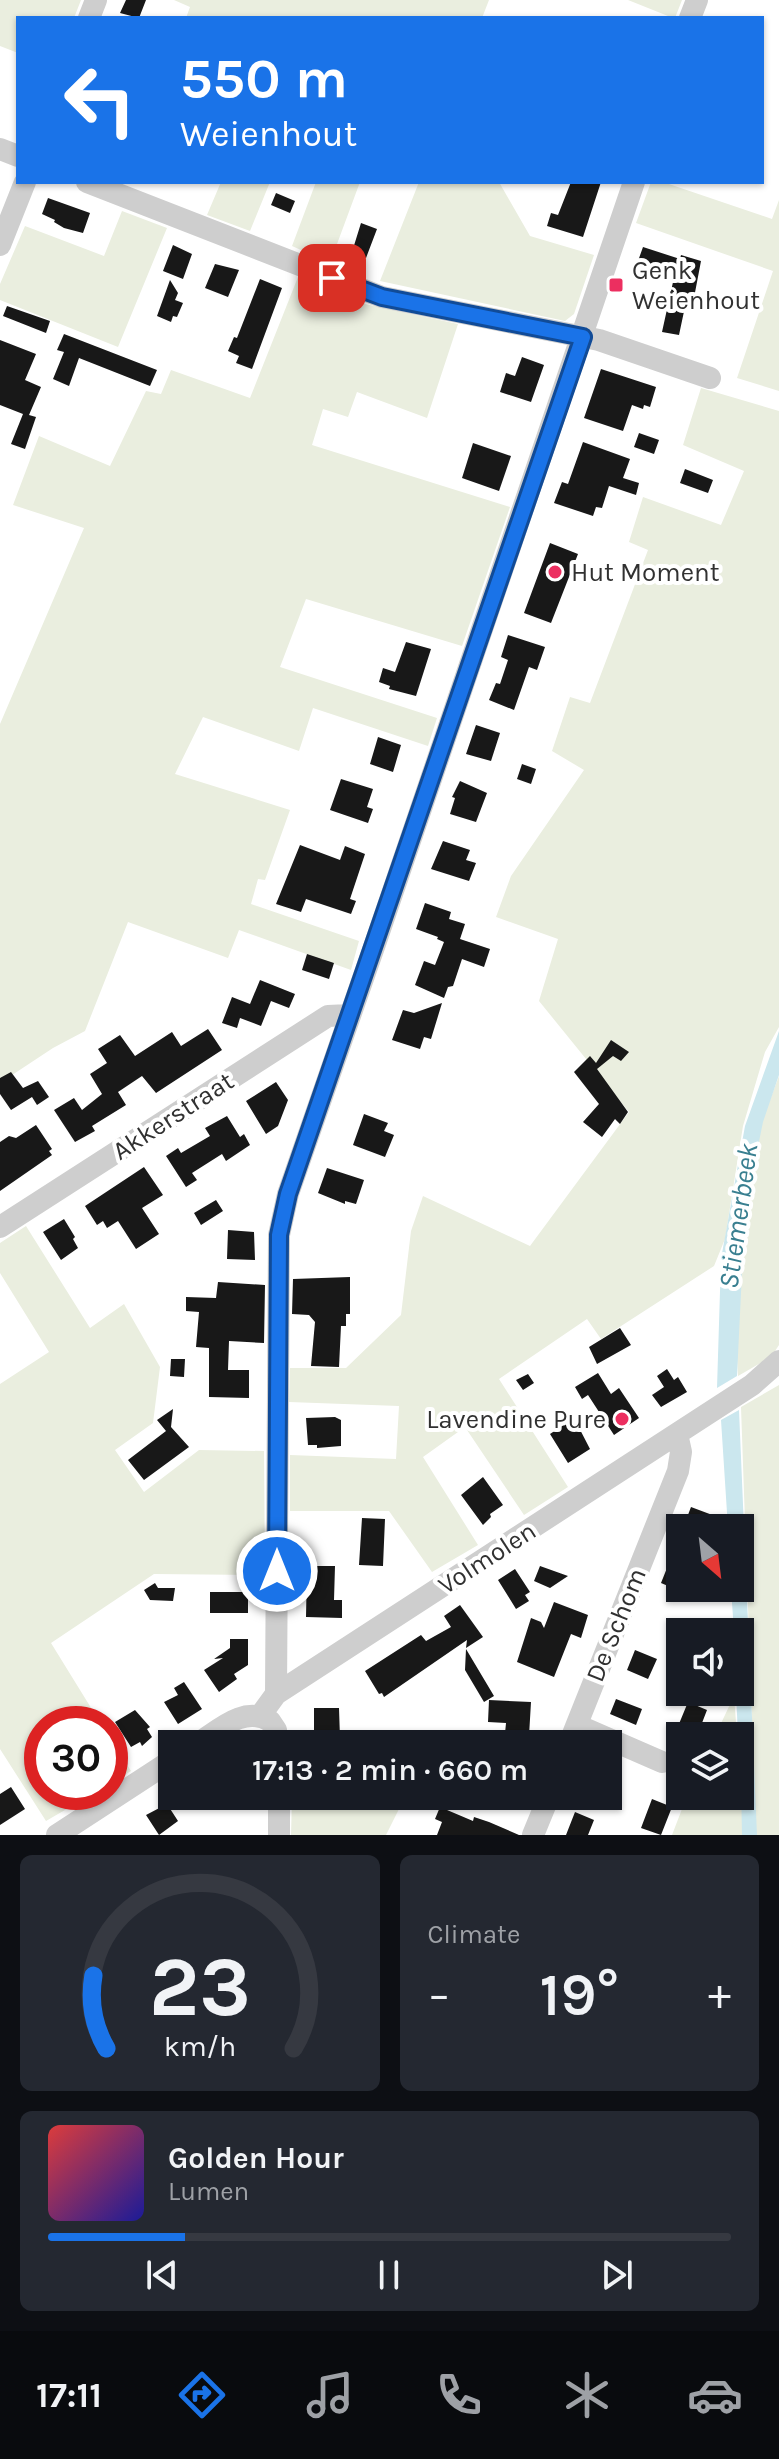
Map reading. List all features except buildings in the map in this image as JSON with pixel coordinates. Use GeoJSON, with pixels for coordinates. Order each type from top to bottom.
{"type":"FeatureCollection","features":[{"type":"Feature","properties":{"kind":"street"},"geometry":{"type":"LineString","coordinates":[[0,245],[24,184]]}},
{"type":"Feature","properties":{"kind":"street"},"geometry":{"type":"LineString","coordinates":[[92,184],[382,297],[583,337],[710,378]]}},
{"type":"Feature","properties":{"kind":"street"},"geometry":{"type":"LineString","coordinates":[[276,1694],[279,1235],[288,1194],[633,184]]}},
{"type":"Feature","properties":{"kind":"street","name":"Akkerstraat"},"geometry":{"type":"LineString","coordinates":[[0,1227],[328,1016],[349,1015]]}},
{"type":"Feature","properties":{"kind":"street","name":"Volmolen"},"geometry":{"type":"LineString","coordinates":[[260,1716],[276,1694],[752,1385],[778,1363]]}},
{"type":"Feature","properties":{"kind":"street","name":"De Schom"},"geometry":{"type":"LineString","coordinates":[[575,1730],[678,1471],[681,1452],[677,1434]]}},
{"type":"Feature","properties":{"kind":"street"},"geometry":{"type":"LineString","coordinates":[[220,1730],[250,1714],[260,1716],[273,1725],[274,1730]]}},
{"type":"Feature","properties":{"kind":"street","name":"De Schom"},"geometry":{"type":"LineString","coordinates":[[622,1749],[662,1762]]}},
{"type":"Feature","properties":{"kind":"street"},"geometry":{"type":"LineString","coordinates":[[57,1835],[158,1769]]}},
{"type":"Feature","properties":{"kind":"street"},"geometry":{"type":"LineString","coordinates":[[279,1810],[279,1835]]}},
{"type":"Feature","properties":{"kind":"street"},"geometry":{"type":"LineString","coordinates":[[533,1835],[543,1810]]}},
{"type":"Feature","properties":{"kind":"shaded area"},"geometry":{"type":"Polygon","coordinates":[[[0,0],[81,0],[75,16],[16,16],[16,52],[0,46],[0,0]]]}},
{"type":"Feature","properties":{"kind":"shaded area"},"geometry":{"type":"Polygon","coordinates":[[[174,0],[489,0],[483,16],[187,16],[190,7],[174,0]]]}},
{"type":"Feature","properties":{"kind":"shaded area"},"geometry":{"type":"Polygon","coordinates":[[[628,0],[682,0],[676,16],[668,16],[628,0]]]}},
{"type":"Feature","properties":{"kind":"shaded area"},"geometry":{"type":"Polygon","coordinates":[[[220,184],[269,184],[250,231],[207,215],[220,184]]]}},
{"type":"Feature","properties":{"kind":"shaded area"},"geometry":{"type":"Polygon","coordinates":[[[315,184],[359,184],[330,263],[292,246],[315,184]]]}},
{"type":"Feature","properties":{"kind":"shaded area"},"geometry":{"type":"Polygon","coordinates":[[[418,184],[500,184],[530,236],[594,255],[574,314],[565,321],[380,281],[418,184]]]}},
{"type":"Feature","properties":{"kind":"shaded area"},"geometry":{"type":"Polygon","coordinates":[[[650,184],[669,184],[772,219],[779,200],[779,391],[737,378],[773,271],[636,223],[650,184]]]}},
{"type":"Feature","properties":{"kind":"shaded area"},"geometry":{"type":"Polygon","coordinates":[[[122,211],[167,228],[118,347],[0,300],[0,284],[25,226],[104,256],[122,211]]]}},
{"type":"Feature","properties":{"kind":"shaded area"},"geometry":{"type":"Polygon","coordinates":[[[298,277],[364,301],[365,304],[458,324],[427,418],[357,392],[348,417],[323,409],[312,445],[510,507],[462,646],[306,599],[280,667],[437,718],[428,746],[313,708],[299,751],[203,717],[175,774],[290,810],[265,880],[258,879],[251,904],[359,941],[351,970],[239,930],[228,958],[128,922],[85,1031],[0,1083],[0,724],[84,528],[13,505],[39,436],[110,466],[146,391],[161,394],[171,370],[250,398],[298,277]]]}},
{"type":"Feature","properties":{"kind":"shaded area"},"geometry":{"type":"Polygon","coordinates":[[[701,388],[779,411],[779,1027],[765,1052],[743,1126],[725,1239],[714,1266],[601,1339],[587,1319],[499,1379],[568,1487],[524,1515],[465,1427],[423,1457],[478,1545],[432,1572],[389,1511],[290,1511],[290,1455],[396,1459],[399,1406],[289,1402],[290,1368],[346,1368],[401,1315],[411,1231],[423,1196],[530,1246],[629,1112],[539,1001],[558,939],[496,917],[511,876],[584,770],[552,751],[570,697],[590,703],[648,550],[629,542],[643,497],[721,525],[744,471],[683,445],[701,388]]]}},
{"type":"Feature","properties":{"kind":"shaded area"},"geometry":{"type":"Polygon","coordinates":[[[779,1076],[779,1345],[771,1357],[738,1376],[733,1287],[755,1139],[779,1076]]]}},
{"type":"Feature","properties":{"kind":"shaded area"},"geometry":{"type":"Polygon","coordinates":[[[26,1226],[90,1328],[124,1304],[160,1367],[153,1423],[115,1450],[144,1492],[199,1450],[264,1451],[265,1575],[154,1574],[51,1643],[90,1706],[24,1706],[24,1787],[0,1749],[0,1384],[49,1352],[0,1273],[0,1243],[26,1226]]]}},
{"type":"Feature","properties":{"kind":"shaded area"},"geometry":{"type":"Polygon","coordinates":[[[779,1385],[779,1835],[756,1835],[751,1706],[754,1706],[754,1618],[748,1618],[748,1602],[754,1602],[754,1514],[745,1514],[741,1407],[779,1385]]]}},
{"type":"Feature","properties":{"kind":"shaded area"},"geometry":{"type":"Polygon","coordinates":[[[729,1706],[735,1706],[736,1722],[722,1722],[729,1706]]]}},
{"type":"Feature","properties":{"kind":"shaded area"},"geometry":{"type":"Polygon","coordinates":[[[39,1810],[65,1810],[46,1821],[39,1810]]]}},
{"type":"Feature","properties":{"kind":"shaded area"},"geometry":{"type":"Polygon","coordinates":[[[292,1810],[398,1810],[386,1835],[291,1835],[292,1810]]]}},
{"type":"Feature","properties":{"kind":"shaded area"},"geometry":{"type":"Polygon","coordinates":[[[682,1810],[743,1810],[745,1835],[672,1835],[682,1810]]]}},
{"type":"Feature","properties":{"kind":"water","name":"Stiemerbeek"},"geometry":{"type":"Polygon","coordinates":[[[779,1031],[779,1075],[763,1122],[745,1210],[737,1376],[717,1388],[721,1259],[745,1126],[779,1031]]]}},
{"type":"Feature","properties":{"kind":"water"},"geometry":{"type":"Polygon","coordinates":[[[739,1410],[743,1514],[727,1514],[721,1420],[739,1410]]]}},
{"type":"Feature","properties":{"kind":"water"},"geometry":{"type":"Polygon","coordinates":[[[732,1602],[747,1602],[748,1618],[733,1618],[732,1602]]]}},
{"type":"Feature","properties":{"kind":"water"},"geometry":{"type":"Polygon","coordinates":[[[737,1706],[752,1706],[752,1722],[737,1722],[737,1706]]]}},
{"type":"Feature","properties":{"kind":"water"},"geometry":{"type":"Polygon","coordinates":[[[754,1764],[757,1835],[742,1835],[741,1810],[754,1810],[754,1764]]]}},
{"type":"Feature","properties":{"kind":"place","name":"Genk Weienhout"},"geometry":{"type":"Point","coordinates":[616,285]}},
{"type":"Feature","properties":{"kind":"place","name":"Hut Moment"},"geometry":{"type":"Point","coordinates":[555,572]}},
{"type":"Feature","properties":{"kind":"place","name":"Lavendine Pure"},"geometry":{"type":"Point","coordinates":[622,1419]}},
{"type":"Feature","properties":{"kind":"route"},"geometry":{"type":"LineString","coordinates":[[277,1571],[279,1235],[288,1194],[583,337],[382,297],[332,278]]}}]}
